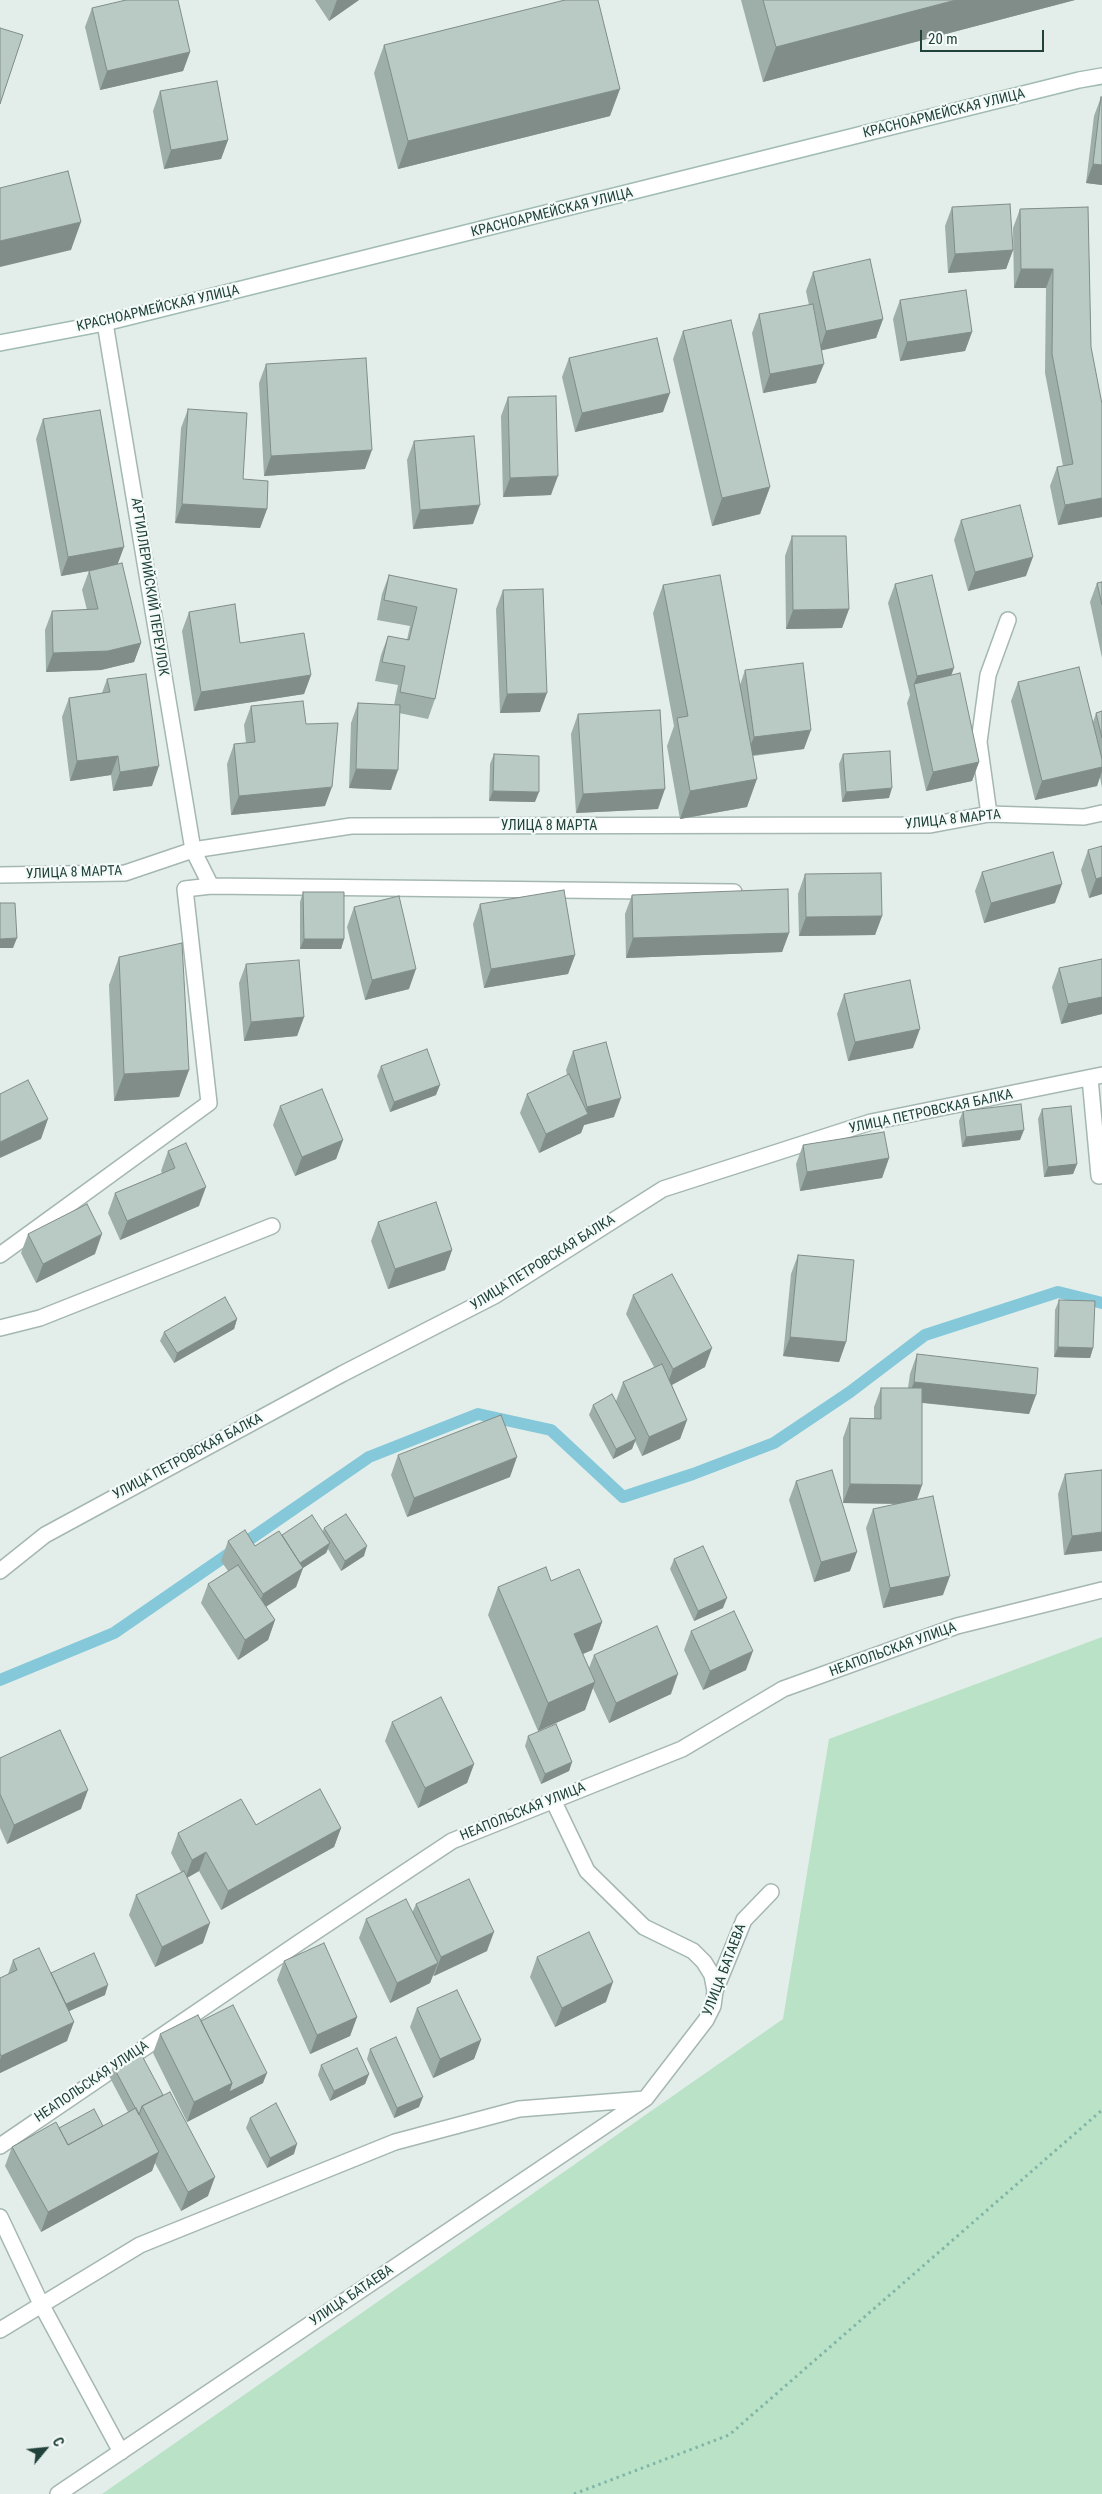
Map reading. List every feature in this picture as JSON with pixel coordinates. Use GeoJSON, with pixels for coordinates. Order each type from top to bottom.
{"type":"FeatureCollection","features":[{"type":"Feature","properties":{"kind":"street","name":"КРАСНОАРМЕЙСКАЯ УЛИЦА"},"geometry":{"type":"LineString","coordinates":[[0,343],[105,323],[1070,82],[1102,76]]}},
{"type":"Feature","properties":{"kind":"street","name":"АРТИЛЛЕРИЙСКИЙ ПЕРЕУЛОК"},"geometry":{"type":"LineString","coordinates":[[105,323],[192,850],[211,886]]}},
{"type":"Feature","properties":{"kind":"street"},"geometry":{"type":"LineString","coordinates":[[989,814],[979,742],[988,675],[1008,620]]}},
{"type":"Feature","properties":{"kind":"street","name":"УЛИЦА 8 МАРТА"},"geometry":{"type":"LineString","coordinates":[[0,875],[124,873],[192,850],[351,826],[930,825],[989,814],[1084,817],[1102,813]]}},
{"type":"Feature","properties":{"kind":"street"},"geometry":{"type":"LineString","coordinates":[[0,1255],[209,1103],[184,889],[211,886],[746,892]]}},
{"type":"Feature","properties":{"kind":"street"},"geometry":{"type":"LineString","coordinates":[[1096,1077],[1099,1176]]}},
{"type":"Feature","properties":{"kind":"street","name":"УЛИЦА ПЕТРОВСКАЯ БАЛКА"},"geometry":{"type":"LineString","coordinates":[[0,1571],[45,1535],[342,1374],[496,1295],[663,1189],[871,1122],[1096,1077]]}},
{"type":"Feature","properties":{"kind":"street"},"geometry":{"type":"LineString","coordinates":[[0,1328],[40,1318],[272,1226]]}},
{"type":"Feature","properties":{"kind":"street","name":"НЕАПОЛЬСКАЯ УЛИЦА"},"geometry":{"type":"LineString","coordinates":[[0,2146],[452,1841],[682,1749],[784,1689],[957,1626],[1102,1590]]}},
{"type":"Feature","properties":{"kind":"street"},"geometry":{"type":"LineString","coordinates":[[553,1800],[588,1871],[644,1927],[693,1951],[699,1956],[712,1975],[715,1991]]}},
{"type":"Feature","properties":{"kind":"street","name":"УЛИЦА БАТАЕВА"},"geometry":{"type":"LineString","coordinates":[[58,2494],[646,2098],[706,2020],[713,2006],[715,1991],[744,1920],[771,1892]]}},
{"type":"Feature","properties":{"kind":"street"},"geometry":{"type":"LineString","coordinates":[[0,2330],[140,2245],[396,2142],[519,2109],[646,2098]]}},
{"type":"Feature","properties":{"kind":"street"},"geometry":{"type":"LineString","coordinates":[[0,2217],[41,2304],[121,2452]]}},
{"type":"Feature","properties":{"kind":"path"},"geometry":{"type":"LineString","coordinates":[[574,2494],[729,2435],[1102,2110]]}},
{"type":"Feature","properties":{"kind":"green space"},"geometry":{"type":"Polygon","coordinates":[[[1102,1637],[1102,2494],[102,2494],[783,2019],[829,1739],[1102,1637]]]}},
{"type":"Feature","properties":{"kind":"building"},"geometry":{"type":"Polygon","coordinates":[[[126,0],[178,0],[190,52],[107,71],[92,8],[126,0]]]}},
{"type":"Feature","properties":{"kind":"building"},"geometry":{"type":"Polygon","coordinates":[[[565,0],[598,0],[620,89],[408,141],[384,45],[565,0]]]}},
{"type":"Feature","properties":{"kind":"building"},"geometry":{"type":"Polygon","coordinates":[[[763,0],[956,0],[776,47],[763,0]]]}},
{"type":"Feature","properties":{"kind":"building"},"geometry":{"type":"Polygon","coordinates":[[[0,28],[23,35],[0,104],[0,28]]]}},
{"type":"Feature","properties":{"kind":"building"},"geometry":{"type":"Polygon","coordinates":[[[217,81],[228,140],[171,150],[160,91],[217,81]]]}},
{"type":"Feature","properties":{"kind":"building"},"geometry":{"type":"Polygon","coordinates":[[[1102,97],[1102,165],[1093,164],[1102,97]]]}},
{"type":"Feature","properties":{"kind":"building"},"geometry":{"type":"Polygon","coordinates":[[[68,171],[81,222],[0,241],[0,188],[68,171]]]}},
{"type":"Feature","properties":{"kind":"building"},"geometry":{"type":"Polygon","coordinates":[[[1010,204],[1013,250],[955,254],[952,207],[1010,204]]]}},
{"type":"Feature","properties":{"kind":"building"},"geometry":{"type":"Polygon","coordinates":[[[1088,207],[1091,347],[1102,404],[1102,498],[1065,505],[1057,467],[1073,464],[1052,354],[1053,269],[1021,269],[1020,209],[1088,207]]]}},
{"type":"Feature","properties":{"kind":"building"},"geometry":{"type":"Polygon","coordinates":[[[870,259],[883,319],[826,331],[813,272],[870,259]]]}},
{"type":"Feature","properties":{"kind":"building"},"geometry":{"type":"Polygon","coordinates":[[[966,290],[972,332],[907,342],[900,300],[966,290]]]}},
{"type":"Feature","properties":{"kind":"building"},"geometry":{"type":"Polygon","coordinates":[[[813,304],[824,364],[770,374],[759,314],[813,304]]]}},
{"type":"Feature","properties":{"kind":"building"},"geometry":{"type":"Polygon","coordinates":[[[731,320],[770,487],[722,498],[683,331],[731,320]]]}},
{"type":"Feature","properties":{"kind":"building"},"geometry":{"type":"Polygon","coordinates":[[[657,338],[670,393],[582,413],[569,358],[657,338]]]}},
{"type":"Feature","properties":{"kind":"building"},"geometry":{"type":"Polygon","coordinates":[[[366,358],[372,450],[271,456],[266,364],[366,358]]]}},
{"type":"Feature","properties":{"kind":"building"},"geometry":{"type":"Polygon","coordinates":[[[556,396],[558,476],[510,478],[508,397],[556,396]]]}},
{"type":"Feature","properties":{"kind":"building"},"geometry":{"type":"Polygon","coordinates":[[[188,409],[247,413],[243,479],[268,481],[267,509],[182,504],[188,409]]]}},
{"type":"Feature","properties":{"kind":"building"},"geometry":{"type":"Polygon","coordinates":[[[100,410],[124,547],[68,557],[43,419],[100,410]]]}},
{"type":"Feature","properties":{"kind":"building"},"geometry":{"type":"Polygon","coordinates":[[[474,436],[480,505],[420,510],[414,441],[474,436]]]}},
{"type":"Feature","properties":{"kind":"building"},"geometry":{"type":"Polygon","coordinates":[[[1020,505],[1033,557],[975,572],[961,520],[1020,505]]]}},
{"type":"Feature","properties":{"kind":"building"},"geometry":{"type":"Polygon","coordinates":[[[792,536],[846,536],[849,609],[793,610],[792,536]]]}},
{"type":"Feature","properties":{"kind":"building"},"geometry":{"type":"Polygon","coordinates":[[[122,563],[141,643],[108,651],[53,653],[52,611],[98,609],[89,571],[122,563]]]}},
{"type":"Feature","properties":{"kind":"building"},"geometry":{"type":"Polygon","coordinates":[[[389,575],[457,589],[435,699],[400,692],[405,666],[382,662],[388,636],[409,640],[417,607],[384,600],[389,575]]]}},
{"type":"Feature","properties":{"kind":"building"},"geometry":{"type":"Polygon","coordinates":[[[720,575],[757,779],[690,791],[677,718],[688,716],[663,585],[720,575]]]}},
{"type":"Feature","properties":{"kind":"building"},"geometry":{"type":"Polygon","coordinates":[[[932,575],[954,668],[917,676],[895,584],[932,575]]]}},
{"type":"Feature","properties":{"kind":"building"},"geometry":{"type":"Polygon","coordinates":[[[1102,582],[1102,605],[1097,583],[1102,582]]]}},
{"type":"Feature","properties":{"kind":"building"},"geometry":{"type":"Polygon","coordinates":[[[543,589],[547,693],[507,694],[503,590],[543,589]]]}},
{"type":"Feature","properties":{"kind":"building"},"geometry":{"type":"Polygon","coordinates":[[[235,604],[240,643],[304,633],[311,675],[201,692],[189,612],[235,604]]]}},
{"type":"Feature","properties":{"kind":"building"},"geometry":{"type":"Polygon","coordinates":[[[803,663],[811,730],[754,737],[745,670],[803,663]]]}},
{"type":"Feature","properties":{"kind":"building"},"geometry":{"type":"Polygon","coordinates":[[[1079,667],[1102,759],[1102,767],[1042,781],[1018,682],[1079,667]]]}},
{"type":"Feature","properties":{"kind":"building"},"geometry":{"type":"Polygon","coordinates":[[[960,673],[979,762],[933,772],[914,684],[960,673]]]}},
{"type":"Feature","properties":{"kind":"building"},"geometry":{"type":"Polygon","coordinates":[[[146,674],[159,766],[120,772],[118,756],[77,761],[69,698],[110,692],[107,679],[146,674]]]}},
{"type":"Feature","properties":{"kind":"building"},"geometry":{"type":"Polygon","coordinates":[[[303,701],[306,724],[338,723],[332,787],[239,796],[234,744],[255,742],[251,706],[303,701]]]}},
{"type":"Feature","properties":{"kind":"building"},"geometry":{"type":"Polygon","coordinates":[[[358,703],[400,705],[398,770],[356,769],[358,703]]]}},
{"type":"Feature","properties":{"kind":"building"},"geometry":{"type":"Polygon","coordinates":[[[660,710],[665,789],[583,794],[578,714],[660,710]]]}},
{"type":"Feature","properties":{"kind":"building"},"geometry":{"type":"Polygon","coordinates":[[[1102,711],[1102,738],[1096,713],[1102,711]]]}},
{"type":"Feature","properties":{"kind":"building"},"geometry":{"type":"Polygon","coordinates":[[[890,751],[892,788],[846,792],[843,754],[890,751]]]}},
{"type":"Feature","properties":{"kind":"building"},"geometry":{"type":"Polygon","coordinates":[[[494,754],[539,756],[539,792],[493,791],[494,754]]]}},
{"type":"Feature","properties":{"kind":"building"},"geometry":{"type":"Polygon","coordinates":[[[1102,846],[1102,877],[1096,879],[1088,850],[1102,846]]]}},
{"type":"Feature","properties":{"kind":"building"},"geometry":{"type":"Polygon","coordinates":[[[1053,852],[1062,884],[991,903],[982,872],[1053,852]]]}},
{"type":"Feature","properties":{"kind":"building"},"geometry":{"type":"Polygon","coordinates":[[[881,873],[882,916],[806,917],[805,874],[881,873]]]}},
{"type":"Feature","properties":{"kind":"building"},"geometry":{"type":"Polygon","coordinates":[[[788,889],[789,933],[633,938],[632,895],[788,889]]]}},
{"type":"Feature","properties":{"kind":"building"},"geometry":{"type":"Polygon","coordinates":[[[564,890],[575,955],[491,969],[480,904],[564,890]]]}},
{"type":"Feature","properties":{"kind":"building"},"geometry":{"type":"Polygon","coordinates":[[[303,892],[344,892],[344,939],[304,939],[303,892]]]}},
{"type":"Feature","properties":{"kind":"building"},"geometry":{"type":"Polygon","coordinates":[[[399,896],[416,969],[372,980],[354,907],[399,896]]]}},
{"type":"Feature","properties":{"kind":"building"},"geometry":{"type":"Polygon","coordinates":[[[0,903],[15,903],[17,938],[0,939],[0,903]]]}},
{"type":"Feature","properties":{"kind":"building"},"geometry":{"type":"Polygon","coordinates":[[[182,943],[189,1070],[124,1074],[119,957],[182,943]]]}},
{"type":"Feature","properties":{"kind":"building"},"geometry":{"type":"Polygon","coordinates":[[[1102,959],[1102,997],[1068,1004],[1059,968],[1102,959]]]}},
{"type":"Feature","properties":{"kind":"building"},"geometry":{"type":"Polygon","coordinates":[[[299,960],[304,1017],[251,1022],[246,964],[299,960]]]}},
{"type":"Feature","properties":{"kind":"building"},"geometry":{"type":"Polygon","coordinates":[[[910,980],[920,1029],[855,1042],[844,994],[910,980]]]}},
{"type":"Feature","properties":{"kind":"building"},"geometry":{"type":"Polygon","coordinates":[[[606,1042],[621,1098],[587,1107],[573,1051],[606,1042]]]}},
{"type":"Feature","properties":{"kind":"building"},"geometry":{"type":"Polygon","coordinates":[[[427,1049],[440,1085],[394,1102],[381,1066],[427,1049]]]}},
{"type":"Feature","properties":{"kind":"building"},"geometry":{"type":"Polygon","coordinates":[[[569,1074],[588,1114],[546,1134],[527,1094],[569,1074]]]}},
{"type":"Feature","properties":{"kind":"building"},"geometry":{"type":"Polygon","coordinates":[[[28,1080],[48,1119],[0,1142],[0,1094],[28,1080]]]}},
{"type":"Feature","properties":{"kind":"building"},"geometry":{"type":"Polygon","coordinates":[[[322,1089],[343,1140],[302,1157],[280,1106],[322,1089]]]}},
{"type":"Feature","properties":{"kind":"building"},"geometry":{"type":"Polygon","coordinates":[[[1021,1104],[1024,1130],[966,1137],[963,1111],[1021,1104]]]}},
{"type":"Feature","properties":{"kind":"building"},"geometry":{"type":"Polygon","coordinates":[[[1071,1106],[1077,1164],[1048,1167],[1042,1109],[1071,1106]]]}},
{"type":"Feature","properties":{"kind":"building"},"geometry":{"type":"Polygon","coordinates":[[[884,1132],[889,1158],[807,1172],[803,1145],[884,1132]]]}},
{"type":"Feature","properties":{"kind":"building"},"geometry":{"type":"Polygon","coordinates":[[[186,1143],[206,1187],[127,1221],[115,1193],[175,1168],[168,1151],[186,1143]]]}},
{"type":"Feature","properties":{"kind":"building"},"geometry":{"type":"Polygon","coordinates":[[[436,1202],[452,1250],[395,1269],[378,1222],[436,1202]]]}},
{"type":"Feature","properties":{"kind":"building"},"geometry":{"type":"Polygon","coordinates":[[[87,1204],[102,1234],[43,1264],[28,1234],[87,1204]]]}},
{"type":"Feature","properties":{"kind":"building"},"geometry":{"type":"Polygon","coordinates":[[[798,1255],[854,1260],[846,1342],[790,1337],[798,1255]]]}},
{"type":"Feature","properties":{"kind":"building"},"geometry":{"type":"Polygon","coordinates":[[[672,1274],[712,1348],[673,1369],[633,1295],[672,1274]]]}},
{"type":"Feature","properties":{"kind":"building"},"geometry":{"type":"Polygon","coordinates":[[[225,1297],[237,1319],[177,1353],[164,1332],[225,1297]]]}},
{"type":"Feature","properties":{"kind":"building"},"geometry":{"type":"Polygon","coordinates":[[[1059,1300],[1095,1301],[1093,1348],[1058,1347],[1059,1300]]]}},
{"type":"Feature","properties":{"kind":"building"},"geometry":{"type":"Polygon","coordinates":[[[917,1354],[1038,1368],[1036,1395],[914,1382],[917,1354]]]}},
{"type":"Feature","properties":{"kind":"building"},"geometry":{"type":"Polygon","coordinates":[[[662,1364],[687,1420],[649,1437],[623,1382],[662,1364]]]}},
{"type":"Feature","properties":{"kind":"building"},"geometry":{"type":"Polygon","coordinates":[[[881,1388],[922,1388],[922,1485],[850,1484],[850,1418],[881,1419],[881,1388]]]}},
{"type":"Feature","properties":{"kind":"building"},"geometry":{"type":"Polygon","coordinates":[[[612,1394],[636,1439],[616,1449],[593,1405],[612,1394]]]}},
{"type":"Feature","properties":{"kind":"building"},"geometry":{"type":"Polygon","coordinates":[[[501,1415],[517,1457],[414,1498],[398,1455],[501,1415]]]}},
{"type":"Feature","properties":{"kind":"building"},"geometry":{"type":"Polygon","coordinates":[[[832,1470],[857,1552],[821,1562],[796,1481],[832,1470]]]}},
{"type":"Feature","properties":{"kind":"building"},"geometry":{"type":"Polygon","coordinates":[[[1102,1470],[1102,1532],[1072,1536],[1065,1474],[1102,1470]]]}},
{"type":"Feature","properties":{"kind":"building"},"geometry":{"type":"Polygon","coordinates":[[[933,1496],[950,1576],[890,1588],[873,1509],[933,1496]]]}},
{"type":"Feature","properties":{"kind":"building"},"geometry":{"type":"Polygon","coordinates":[[[346,1514],[367,1546],[345,1561],[324,1528],[346,1514]]]}},
{"type":"Feature","properties":{"kind":"building"},"geometry":{"type":"Polygon","coordinates":[[[312,1515],[330,1543],[300,1563],[282,1535],[312,1515]]]}},
{"type":"Feature","properties":{"kind":"building"},"geometry":{"type":"Polygon","coordinates":[[[245,1530],[255,1546],[279,1531],[303,1568],[263,1594],[228,1541],[245,1530]]]}},
{"type":"Feature","properties":{"kind":"building"},"geometry":{"type":"Polygon","coordinates":[[[703,1546],[727,1598],[698,1611],[674,1559],[703,1546]]]}},
{"type":"Feature","properties":{"kind":"building"},"geometry":{"type":"Polygon","coordinates":[[[238,1565],[275,1620],[245,1640],[208,1584],[238,1565]]]}},
{"type":"Feature","properties":{"kind":"building"},"geometry":{"type":"Polygon","coordinates":[[[546,1567],[551,1581],[579,1569],[602,1622],[574,1634],[595,1682],[548,1703],[498,1587],[546,1567]]]}},
{"type":"Feature","properties":{"kind":"building"},"geometry":{"type":"Polygon","coordinates":[[[734,1611],[753,1651],[710,1671],[691,1631],[734,1611]]]}},
{"type":"Feature","properties":{"kind":"building"},"geometry":{"type":"Polygon","coordinates":[[[657,1626],[678,1674],[616,1703],[594,1655],[657,1626]]]}},
{"type":"Feature","properties":{"kind":"building"},"geometry":{"type":"Polygon","coordinates":[[[441,1697],[474,1764],[425,1788],[392,1722],[441,1697]]]}},
{"type":"Feature","properties":{"kind":"building"},"geometry":{"type":"Polygon","coordinates":[[[556,1724],[572,1762],[545,1774],[528,1736],[556,1724]]]}},
{"type":"Feature","properties":{"kind":"building"},"geometry":{"type":"Polygon","coordinates":[[[60,1730],[88,1790],[14,1825],[0,1794],[0,1758],[60,1730]]]}},
{"type":"Feature","properties":{"kind":"building"},"geometry":{"type":"Polygon","coordinates":[[[320,1789],[341,1828],[228,1891],[206,1852],[192,1860],[178,1833],[241,1799],[256,1825],[320,1789]]]}},
{"type":"Feature","properties":{"kind":"building"},"geometry":{"type":"Polygon","coordinates":[[[184,1871],[210,1923],[162,1947],[136,1895],[184,1871]]]}},
{"type":"Feature","properties":{"kind":"building"},"geometry":{"type":"Polygon","coordinates":[[[469,1879],[494,1932],[441,1957],[416,1904],[469,1879]]]}},
{"type":"Feature","properties":{"kind":"building"},"geometry":{"type":"Polygon","coordinates":[[[406,1899],[438,1963],[397,1983],[366,1919],[406,1899]]]}},
{"type":"Feature","properties":{"kind":"building"},"geometry":{"type":"Polygon","coordinates":[[[589,1932],[613,1982],[562,2008],[537,1957],[589,1932]]]}},
{"type":"Feature","properties":{"kind":"building"},"geometry":{"type":"Polygon","coordinates":[[[324,1943],[357,2017],[317,2035],[284,1961],[324,1943]]]}},
{"type":"Feature","properties":{"kind":"building"},"geometry":{"type":"Polygon","coordinates":[[[39,1948],[74,2022],[1,2056],[0,1978],[17,1970],[13,1960],[39,1948]]]}},
{"type":"Feature","properties":{"kind":"building"},"geometry":{"type":"Polygon","coordinates":[[[94,1953],[108,1985],[66,2004],[51,1973],[94,1953]]]}},
{"type":"Feature","properties":{"kind":"building"},"geometry":{"type":"Polygon","coordinates":[[[457,1990],[481,2040],[440,2059],[417,2008],[457,1990]]]}},
{"type":"Feature","properties":{"kind":"building"},"geometry":{"type":"Polygon","coordinates":[[[233,2005],[267,2073],[229,2092],[232,2083],[201,2021],[233,2005]]]}},
{"type":"Feature","properties":{"kind":"building"},"geometry":{"type":"Polygon","coordinates":[[[198,2015],[232,2083],[194,2102],[160,2034],[198,2015]]]}},
{"type":"Feature","properties":{"kind":"building"},"geometry":{"type":"Polygon","coordinates":[[[396,2037],[423,2097],[397,2108],[370,2049],[396,2037]]]}},
{"type":"Feature","properties":{"kind":"building"},"geometry":{"type":"Polygon","coordinates":[[[357,2048],[369,2074],[334,2091],[321,2065],[357,2048]]]}},
{"type":"Feature","properties":{"kind":"building"},"geometry":{"type":"Polygon","coordinates":[[[140,2052],[163,2095],[142,2106],[139,2115],[113,2066],[140,2052]]]}},
{"type":"Feature","properties":{"kind":"building"},"geometry":{"type":"Polygon","coordinates":[[[170,2092],[215,2177],[188,2192],[142,2106],[170,2092]]]}},
{"type":"Feature","properties":{"kind":"building"},"geometry":{"type":"Polygon","coordinates":[[[276,2103],[297,2144],[270,2158],[250,2118],[276,2103]]]}},
{"type":"Feature","properties":{"kind":"building"},"geometry":{"type":"Polygon","coordinates":[[[136,2108],[159,2152],[48,2212],[12,2147],[56,2122],[68,2145],[136,2108]]]}},
{"type":"Feature","properties":{"kind":"building"},"geometry":{"type":"Polygon","coordinates":[[[94,2109],[103,2126],[68,2145],[59,2128],[94,2109]]]}},
{"type":"Feature","properties":{"kind":"waterway"},"geometry":{"type":"LineString","coordinates":[[0,1680],[114,1633],[369,1457],[478,1414],[551,1430],[623,1497],[693,1474],[774,1443],[850,1392],[925,1335],[1058,1292],[1102,1303]]}}]}
